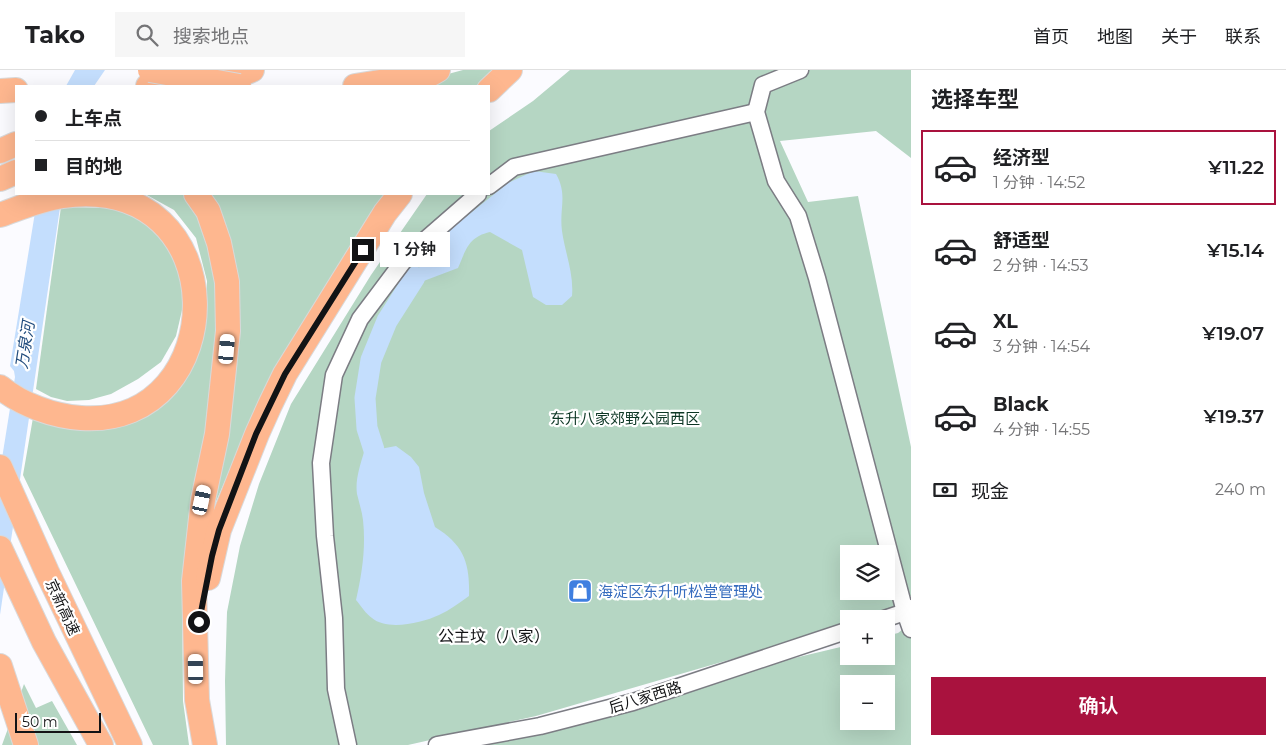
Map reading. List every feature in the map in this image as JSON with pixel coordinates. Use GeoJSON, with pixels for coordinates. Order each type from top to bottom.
{"type":"FeatureCollection","features":[{"type":"Feature","properties":{"kind":"highway"},"geometry":{"type":"LineString","coordinates":[[150,70],[233,85]]}},
{"type":"Feature","properties":{"kind":"highway"},"geometry":{"type":"LineString","coordinates":[[150,85],[186,70]]}},
{"type":"Feature","properties":{"kind":"highway"},"geometry":{"type":"LineString","coordinates":[[215,85],[252,70]]}},
{"type":"Feature","properties":{"kind":"highway"},"geometry":{"type":"LineString","coordinates":[[361,85],[430,74],[438,70]]}},
{"type":"Feature","properties":{"kind":"highway"},"geometry":{"type":"LineString","coordinates":[[490,89],[510,70]]}},
{"type":"Feature","properties":{"kind":"highway"},"geometry":{"type":"LineString","coordinates":[[0,91],[15,90]]}},
{"type":"Feature","properties":{"kind":"highway"},"geometry":{"type":"LineString","coordinates":[[0,151],[15,144]]}},
{"type":"Feature","properties":{"kind":"highway"},"geometry":{"type":"LineString","coordinates":[[0,179],[15,172]]}},
{"type":"Feature","properties":{"kind":"highway"},"geometry":{"type":"LineString","coordinates":[[197,195],[208,211],[219,243],[227,282],[228,330],[216,434],[202,500],[194,581],[197,700],[204,745]]}},
{"type":"Feature","properties":{"kind":"highway"},"geometry":{"type":"LineString","coordinates":[[196,639],[219,530],[256,434],[285,374],[385,213],[399,195]]}},
{"type":"Feature","properties":{"kind":"highway"},"geometry":{"type":"LineString","coordinates":[[0,215],[38,201],[62,196],[106,196],[130,202],[150,213],[175,239],[186,256],[195,294],[192,334],[186,352],[177,369],[165,386],[150,400],[133,409],[106,417],[70,417],[49,412],[30,404],[0,387]]}},
{"type":"Feature","properties":{"kind":"highway","name":"京新高速"},"geometry":{"type":"LineString","coordinates":[[0,467],[47,572],[130,745]]}},
{"type":"Feature","properties":{"kind":"highway","name":"京新高速"},"geometry":{"type":"LineString","coordinates":[[0,548],[44,642],[101,745]]}},
{"type":"Feature","properties":{"kind":"highway"},"geometry":{"type":"LineString","coordinates":[[0,666],[26,745]]}},
{"type":"Feature","properties":{"kind":"street"},"geometry":{"type":"LineString","coordinates":[[800,70],[763,86],[756,112],[776,181],[798,216],[817,278],[908,610],[911,629]]}},
{"type":"Feature","properties":{"kind":"street"},"geometry":{"type":"LineString","coordinates":[[490,185],[514,167],[756,112]]}},
{"type":"Feature","properties":{"kind":"street"},"geometry":{"type":"LineString","coordinates":[[348,745],[336,689],[334,618],[321,464],[334,376],[360,318],[408,255],[477,195]]}},
{"type":"Feature","properties":{"kind":"street"},"geometry":{"type":"LineString","coordinates":[[895,615],[908,610]]}},
{"type":"Feature","properties":{"kind":"street","name":"后八家西路"},"geometry":{"type":"LineString","coordinates":[[437,745],[540,726],[633,702],[840,633]]}},
{"type":"Feature","properties":{"kind":"green space"},"geometry":{"type":"Polygon","coordinates":[[[463,70],[496,70],[482,85],[407,85],[463,70]]]}},
{"type":"Feature","properties":{"kind":"green space","name":"东升八家郊野公园西区"},"geometry":{"type":"Polygon","coordinates":[[[570,70],[911,70],[911,158],[876,131],[780,141],[808,202],[858,196],[911,447],[911,596],[892,610],[840,610],[840,628],[536,716],[408,745],[226,745],[227,612],[240,546],[259,484],[291,404],[371,275],[426,195],[490,195],[490,130],[533,101],[570,70]]]}},
{"type":"Feature","properties":{"kind":"green space"},"geometry":{"type":"Polygon","coordinates":[[[147,195],[387,195],[235,458],[182,580],[183,701],[189,745],[153,745],[23,475],[34,412],[70,426],[98,428],[133,422],[183,376],[205,327],[207,281],[196,238],[174,210],[147,195]]]}},
{"type":"Feature","properties":{"kind":"green space"},"geometry":{"type":"Polygon","coordinates":[[[61,207],[117,208],[156,229],[173,256],[181,280],[183,306],[176,336],[161,362],[138,379],[111,394],[89,400],[67,401],[51,397],[36,389],[61,207]]]}},
{"type":"Feature","properties":{"kind":"green space"},"geometry":{"type":"Polygon","coordinates":[[[911,623],[911,745],[431,745],[840,647],[840,665],[895,665],[895,634],[911,623]]]}},
{"type":"Feature","properties":{"kind":"green space"},"geometry":{"type":"Polygon","coordinates":[[[24,684],[36,708],[52,701],[77,745],[2,745],[24,684]]]}},
{"type":"Feature","properties":{"kind":"water"},"geometry":{"type":"Polygon","coordinates":[[[75,70],[105,70],[95,85],[67,85],[75,70]]]}},
{"type":"Feature","properties":{"kind":"water"},"geometry":{"type":"Polygon","coordinates":[[[534,171],[556,174],[562,189],[561,223],[571,271],[572,296],[562,305],[546,305],[533,297],[522,250],[490,232],[472,241],[458,268],[421,282],[415,277],[418,269],[452,228],[508,183],[534,171]]]}},
{"type":"Feature","properties":{"kind":"water","name":"万泉河"},"geometry":{"type":"Polygon","coordinates":[[[38,195],[62,195],[0,615],[0,471],[15,377],[14,371],[10,366],[38,195]]]}},
{"type":"Feature","properties":{"kind":"water"},"geometry":{"type":"Polygon","coordinates":[[[396,446],[411,457],[419,467],[424,493],[435,527],[453,541],[463,556],[468,574],[469,596],[447,611],[432,618],[414,623],[395,625],[378,622],[356,600],[364,550],[363,517],[357,494],[357,478],[364,452],[396,446]]]}},
{"type":"Feature","properties":{"kind":"waterway"},"geometry":{"type":"LineString","coordinates":[[374,450],[367,428],[365,398],[371,360],[387,321],[415,277]]}},
{"type":"Feature","properties":{"kind":"place","name":"海淀区东升听松堂管理处"},"geometry":{"type":"Point","coordinates":[580,591]}},
{"type":"Feature","properties":{"kind":"district","name":"公主坟（八家）"},"geometry":{"type":"Point","coordinates":[494,636]}},
{"type":"Feature","properties":{"kind":"route"},"geometry":{"type":"LineString","coordinates":[[199,622],[219,530],[256,434],[285,374],[363,250]]}}]}
